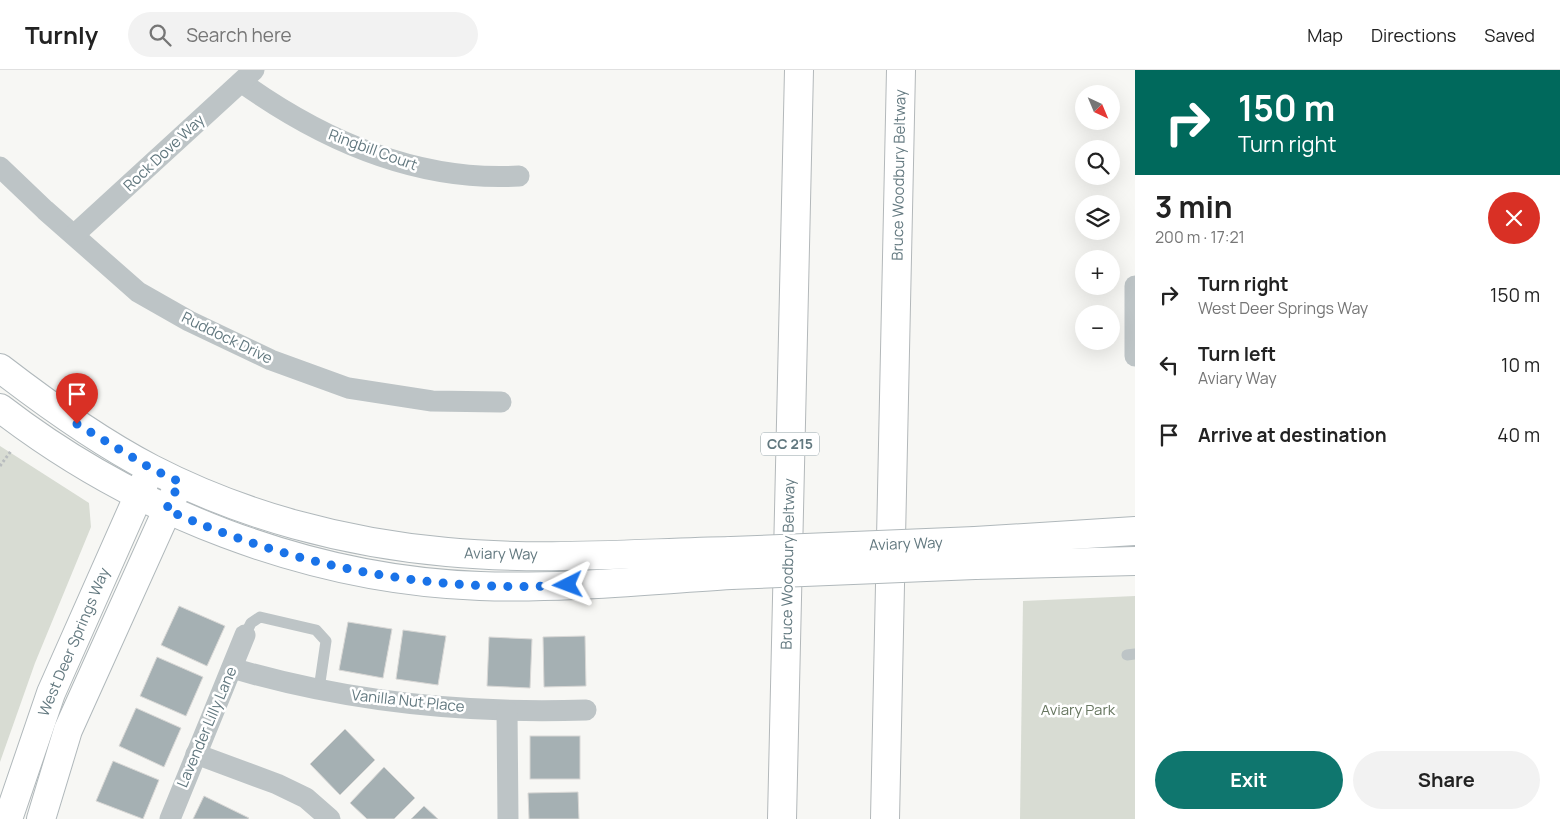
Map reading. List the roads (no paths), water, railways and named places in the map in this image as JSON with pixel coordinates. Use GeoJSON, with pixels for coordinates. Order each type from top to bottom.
{"type":"FeatureCollection","features":[{"type":"Feature","properties":{"kind":"main road","name":"Bruce Woodbury Beltway"},"geometry":{"type":"LineString","coordinates":[[782,819],[799,70]]}},
{"type":"Feature","properties":{"kind":"main road","name":"Bruce Woodbury Beltway"},"geometry":{"type":"LineString","coordinates":[[885,819],[901,70]]}},
{"type":"Feature","properties":{"kind":"main road","name":"Aviary Way"},"geometry":{"type":"LineString","coordinates":[[0,368],[77,424],[152,469],[224,500],[299,525],[370,542],[419,549],[499,555],[731,563],[975,553],[1135,561]]}},
{"type":"Feature","properties":{"kind":"main road","name":"Aviary Way"},"geometry":{"type":"LineString","coordinates":[[0,408],[60,450],[137,496],[166,510],[227,535],[334,565],[417,580],[478,586],[550,586],[731,563]]}},
{"type":"Feature","properties":{"kind":"main road","name":"West Deer Springs Way"},"geometry":{"type":"LineString","coordinates":[[8,819],[51,692],[137,496],[152,469]]}},
{"type":"Feature","properties":{"kind":"main road","name":"West Deer Springs Way"},"geometry":{"type":"LineString","coordinates":[[40,819],[68,730],[180,482]]}},
{"type":"Feature","properties":{"kind":"main road","name":"Aviary Way"},"geometry":{"type":"LineString","coordinates":[[975,553],[1135,531]]}},
{"type":"Feature","properties":{"kind":"street","name":"Ringbill Court"},"geometry":{"type":"LineString","coordinates":[[247,76],[314,128],[355,147],[412,166],[461,176],[488,178],[519,176]]}},
{"type":"Feature","properties":{"kind":"street","name":"Rock Dove Way"},"geometry":{"type":"LineString","coordinates":[[74,235],[247,76]]}},
{"type":"Feature","properties":{"kind":"street","name":"Ruddock Drive"},"geometry":{"type":"LineString","coordinates":[[0,167],[138,292],[189,321],[271,360],[348,388],[432,401],[501,402]]}},
{"type":"Feature","properties":{"kind":"street"},"geometry":{"type":"LineString","coordinates":[[1135,286],[1135,356]]}},
{"type":"Feature","properties":{"kind":"street","name":"Lavender Lilly Lane"},"geometry":{"type":"LineString","coordinates":[[170,819],[245,635]]}},
{"type":"Feature","properties":{"kind":"street","name":"Vanilla Nut Place"},"geometry":{"type":"LineString","coordinates":[[232,668],[283,683],[415,705],[507,711],[586,710]]}},
{"type":"Feature","properties":{"kind":"street"},"geometry":{"type":"LineString","coordinates":[[507,711],[508,819]]}},
{"type":"Feature","properties":{"kind":"street"},"geometry":{"type":"LineString","coordinates":[[196,754],[277,784],[306,798],[330,819]]}},
{"type":"Feature","properties":{"kind":"lane"},"geometry":{"type":"LineString","coordinates":[[245,635],[251,623],[260,617],[316,630],[326,641],[319,690]]}},
{"type":"Feature","properties":{"kind":"park label","name":"Aviary Park"},"geometry":{"type":"Point","coordinates":[1078,710]}}]}
